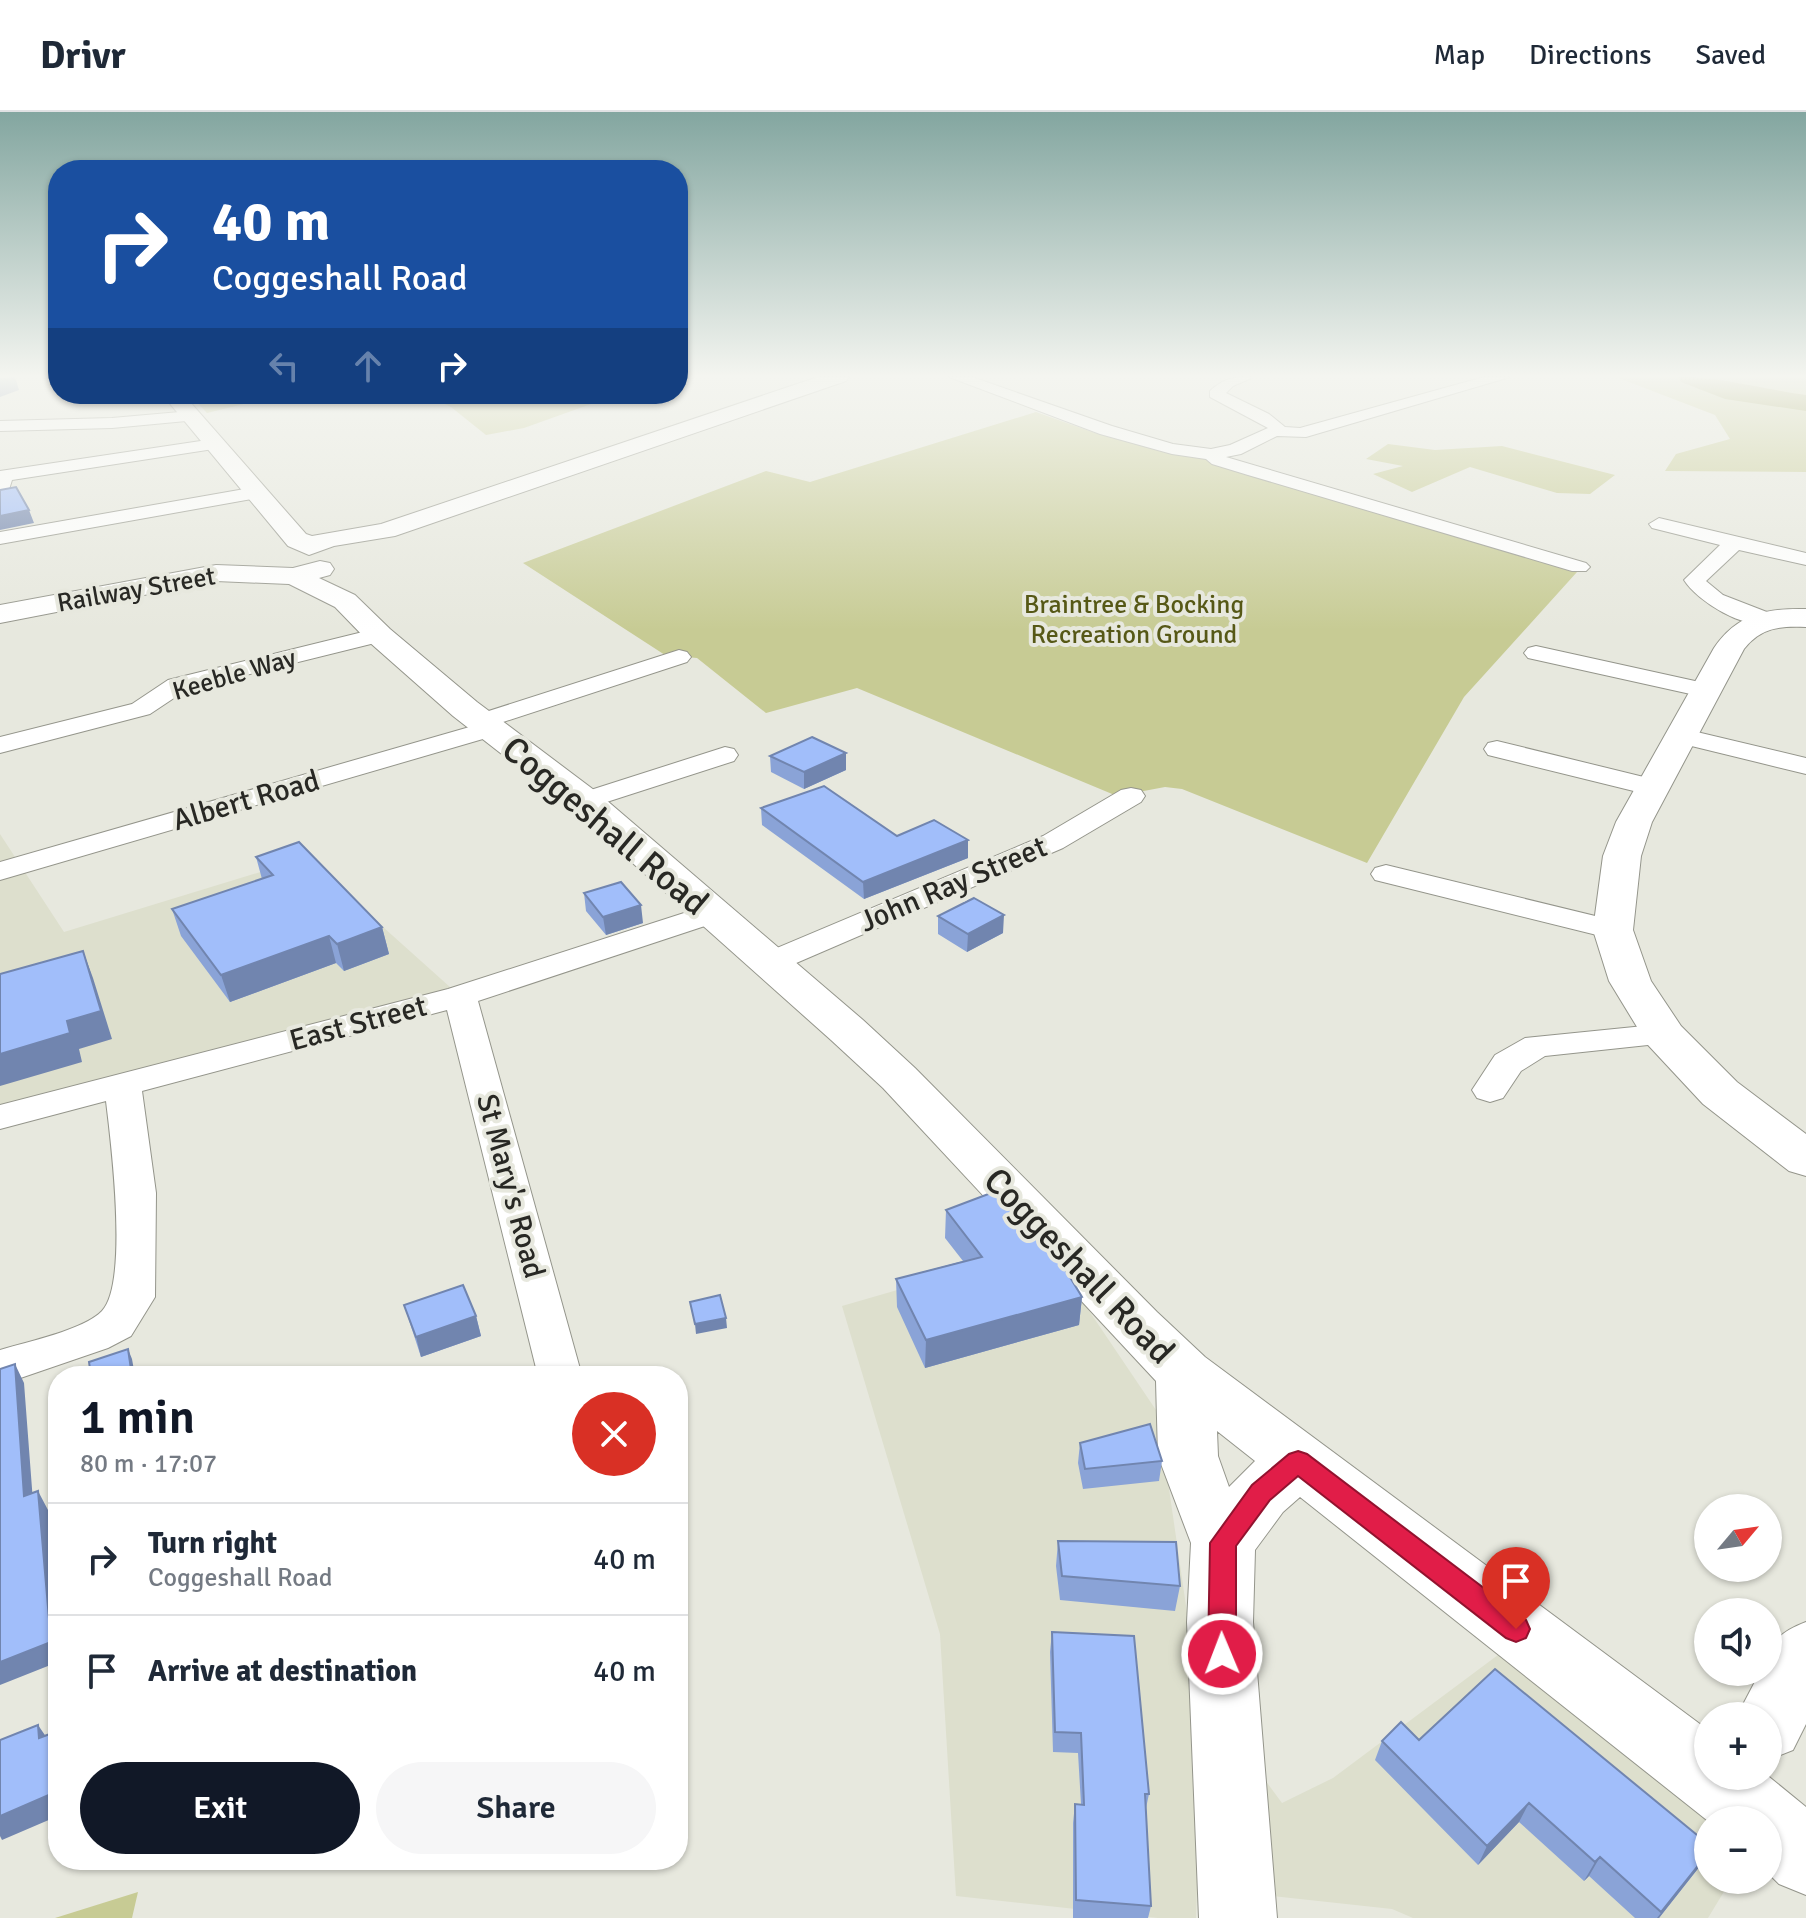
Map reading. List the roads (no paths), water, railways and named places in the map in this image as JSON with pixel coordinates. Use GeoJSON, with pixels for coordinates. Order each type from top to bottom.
{"type":"FeatureCollection","features":[{"type":"Feature","properties":{"kind":"main road","name":"Coggeshall Road"},"geometry":{"type":"LineString","coordinates":[[229,461],[314,555],[345,601],[379,635],[585,801],[899,1078],[1137,1327],[1185,1373],[1298,1462],[1739,1794],[1806,1857]]}},
{"type":"Feature","properties":{"kind":"main road"},"geometry":{"type":"LineString","coordinates":[[314,555],[383,537],[386,531],[591,461]]}},
{"type":"Feature","properties":{"kind":"main road","name":"Railway Street"},"geometry":{"type":"LineString","coordinates":[[0,614],[314,555]]}},
{"type":"Feature","properties":{"kind":"main road"},"geometry":{"type":"LineString","coordinates":[[1806,618],[1764,619],[1741,630],[1650,787],[1622,856],[1613,930],[1630,981],[1664,1035],[1720,1093],[1806,1159]]}},
{"type":"Feature","properties":{"kind":"main road"},"geometry":{"type":"LineString","coordinates":[[1185,1373],[1188,1456],[1223,1543],[1220,1622],[1238,1918]]}},
{"type":"Feature","properties":{"kind":"main road"},"geometry":{"type":"LineString","coordinates":[[1223,1543],[1261,1493],[1298,1462]]}},
{"type":"Feature","properties":{"kind":"main road"},"geometry":{"type":"LineString","coordinates":[[1781,1702],[1806,1654]]}},
{"type":"Feature","properties":{"kind":"street"},"geometry":{"type":"LineString","coordinates":[[0,492],[4,476],[101,461]]}},
{"type":"Feature","properties":{"kind":"street"},"geometry":{"type":"LineString","coordinates":[[1222,461],[1579,567]]}},
{"type":"Feature","properties":{"kind":"street"},"geometry":{"type":"LineString","coordinates":[[0,538],[256,493]]}},
{"type":"Feature","properties":{"kind":"street"},"geometry":{"type":"LineString","coordinates":[[1659,524],[1806,559]]}},
{"type":"Feature","properties":{"kind":"street"},"geometry":{"type":"LineString","coordinates":[[1735,543],[1695,580],[1699,589],[1731,607],[1764,619]]}},
{"type":"Feature","properties":{"kind":"street","name":"Keeble Way"},"geometry":{"type":"LineString","coordinates":[[0,745],[141,709],[177,685],[379,635]]}},
{"type":"Feature","properties":{"kind":"street"},"geometry":{"type":"LineString","coordinates":[[1536,653],[1704,690]]}},
{"type":"Feature","properties":{"kind":"street","name":"Coggeshall Road"},"geometry":{"type":"LineString","coordinates":[[487,725],[679,657]]}},
{"type":"Feature","properties":{"kind":"street","name":"Albert Road"},"geometry":{"type":"LineString","coordinates":[[0,871],[487,725]]}},
{"type":"Feature","properties":{"kind":"street"},"geometry":{"type":"LineString","coordinates":[[1680,736],[1806,766]]}},
{"type":"Feature","properties":{"kind":"street"},"geometry":{"type":"LineString","coordinates":[[1497,749],[1650,787]]}},
{"type":"Feature","properties":{"kind":"street"},"geometry":{"type":"LineString","coordinates":[[585,801],[725,755]]}},
{"type":"Feature","properties":{"kind":"street"},"geometry":{"type":"LineString","coordinates":[[683,770],[706,785]]}},
{"type":"Feature","properties":{"kind":"street","name":"John Ray Street"},"geometry":{"type":"LineString","coordinates":[[769,963],[1053,842],[1131,796]]}},
{"type":"Feature","properties":{"kind":"street"},"geometry":{"type":"LineString","coordinates":[[1386,874],[1613,930]]}},
{"type":"Feature","properties":{"kind":"street","name":"East Street"},"geometry":{"type":"LineString","coordinates":[[0,1117],[460,996],[712,913]]}},
{"type":"Feature","properties":{"kind":"street","name":"St Mary's Road"},"geometry":{"type":"LineString","coordinates":[[460,996],[557,1366]]}},
{"type":"Feature","properties":{"kind":"street"},"geometry":{"type":"LineString","coordinates":[[1490,1090],[1508,1063],[1537,1046],[1664,1035]]}},
{"type":"Feature","properties":{"kind":"street"},"geometry":{"type":"LineString","coordinates":[[0,1368],[93,1336],[116,1324],[134,1297],[137,1273],[133,1232],[136,1193],[123,1087]]}},
{"type":"Feature","properties":{"kind":"park label","name":"Braintree & Bocking Recreation Ground"},"geometry":{"type":"Point","coordinates":[1134,619]}}]}
